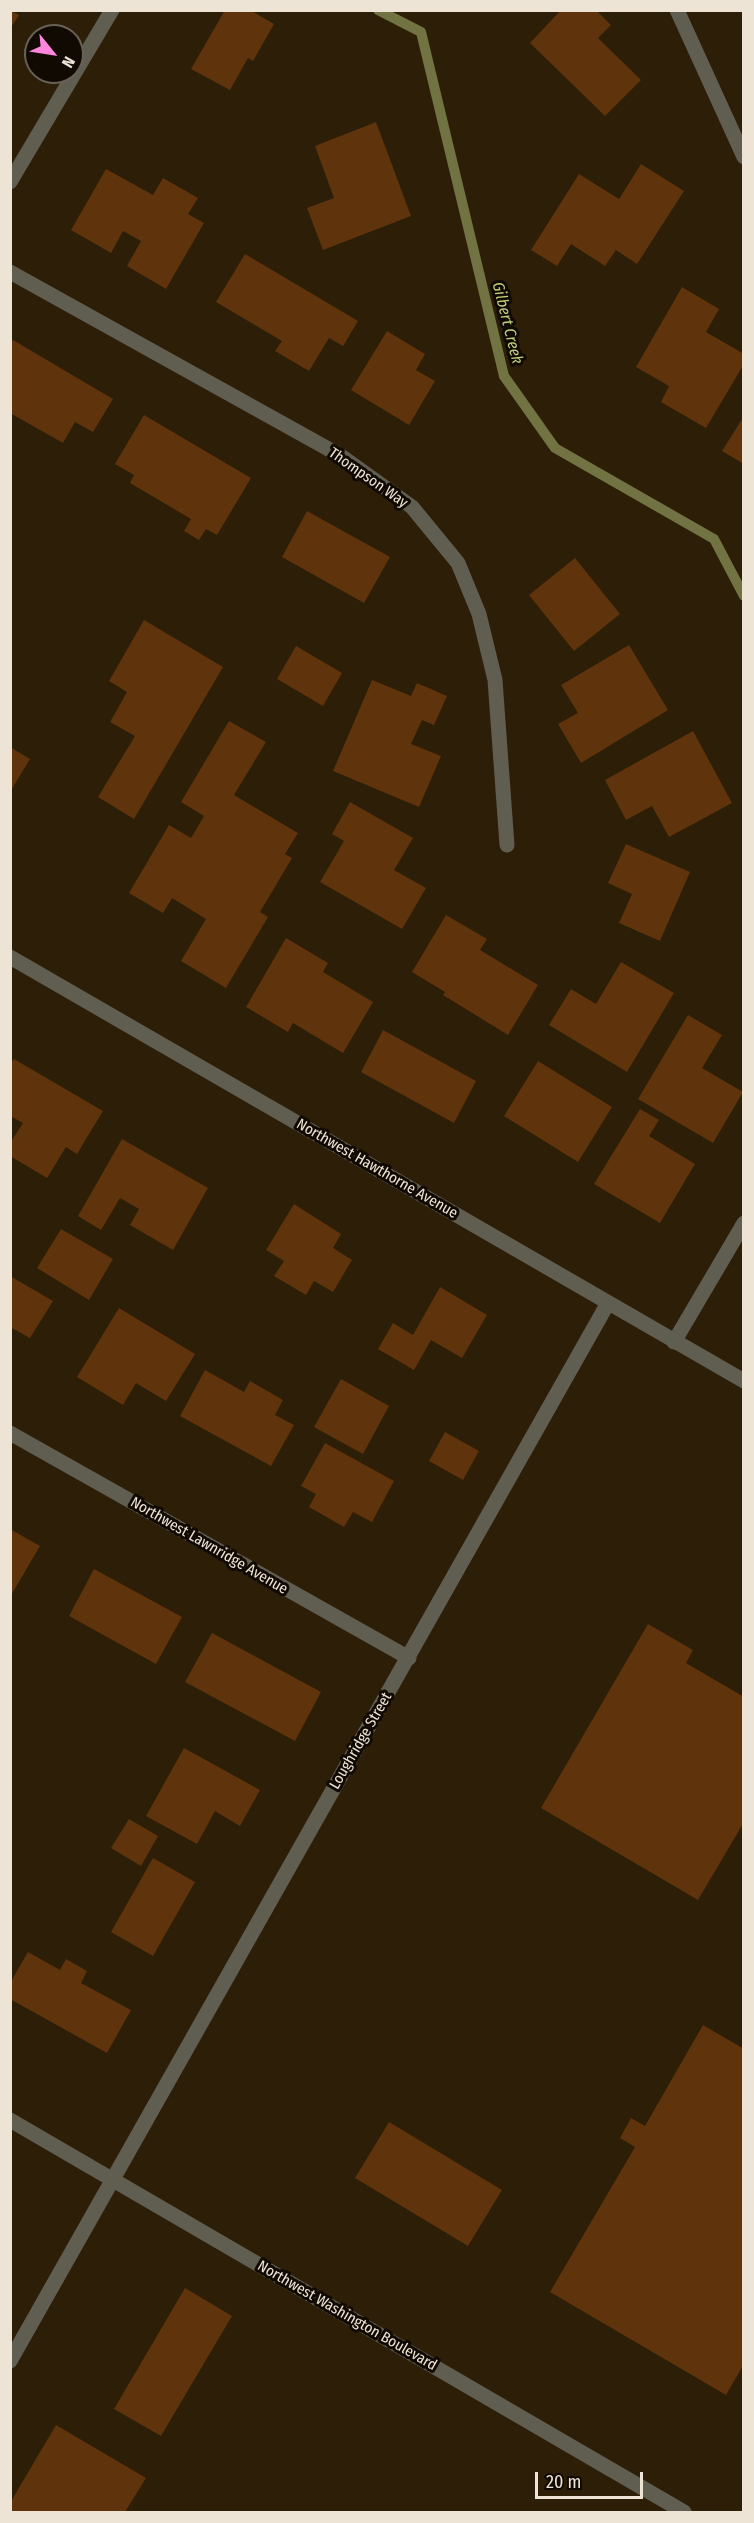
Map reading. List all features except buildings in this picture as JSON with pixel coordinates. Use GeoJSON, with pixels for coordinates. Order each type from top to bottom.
{"type":"FeatureCollection","features":[{"type":"Feature","properties":{"kind":"street"},"geometry":{"type":"LineString","coordinates":[[10,182],[112,10]]}},
{"type":"Feature","properties":{"kind":"street"},"geometry":{"type":"LineString","coordinates":[[677,10],[744,157]]}},
{"type":"Feature","properties":{"kind":"street","name":"Thompson Way"},"geometry":{"type":"LineString","coordinates":[[10,272],[341,456],[411,507],[458,564],[479,614],[495,680],[507,845]]}},
{"type":"Feature","properties":{"kind":"street","name":"Northwest Hawthorne Avenue"},"geometry":{"type":"LineString","coordinates":[[10,957],[744,1381]]}},
{"type":"Feature","properties":{"kind":"street"},"geometry":{"type":"LineString","coordinates":[[674,1342],[744,1223]]}},
{"type":"Feature","properties":{"kind":"street","name":"Loughridge Street"},"geometry":{"type":"LineString","coordinates":[[10,2361],[608,1303]]}},
{"type":"Feature","properties":{"kind":"street","name":"Northwest Lawnridge Avenue"},"geometry":{"type":"LineString","coordinates":[[10,1433],[409,1658]]}},
{"type":"Feature","properties":{"kind":"street","name":"Northwest Washington Boulevard"},"geometry":{"type":"LineString","coordinates":[[10,2120],[684,2512]]}},
{"type":"Feature","properties":{"kind":"waterway","name":"Gilbert Creek"},"geometry":{"type":"LineString","coordinates":[[378,10],[421,32],[504,376],[555,448],[714,539],[744,596]]}}]}
